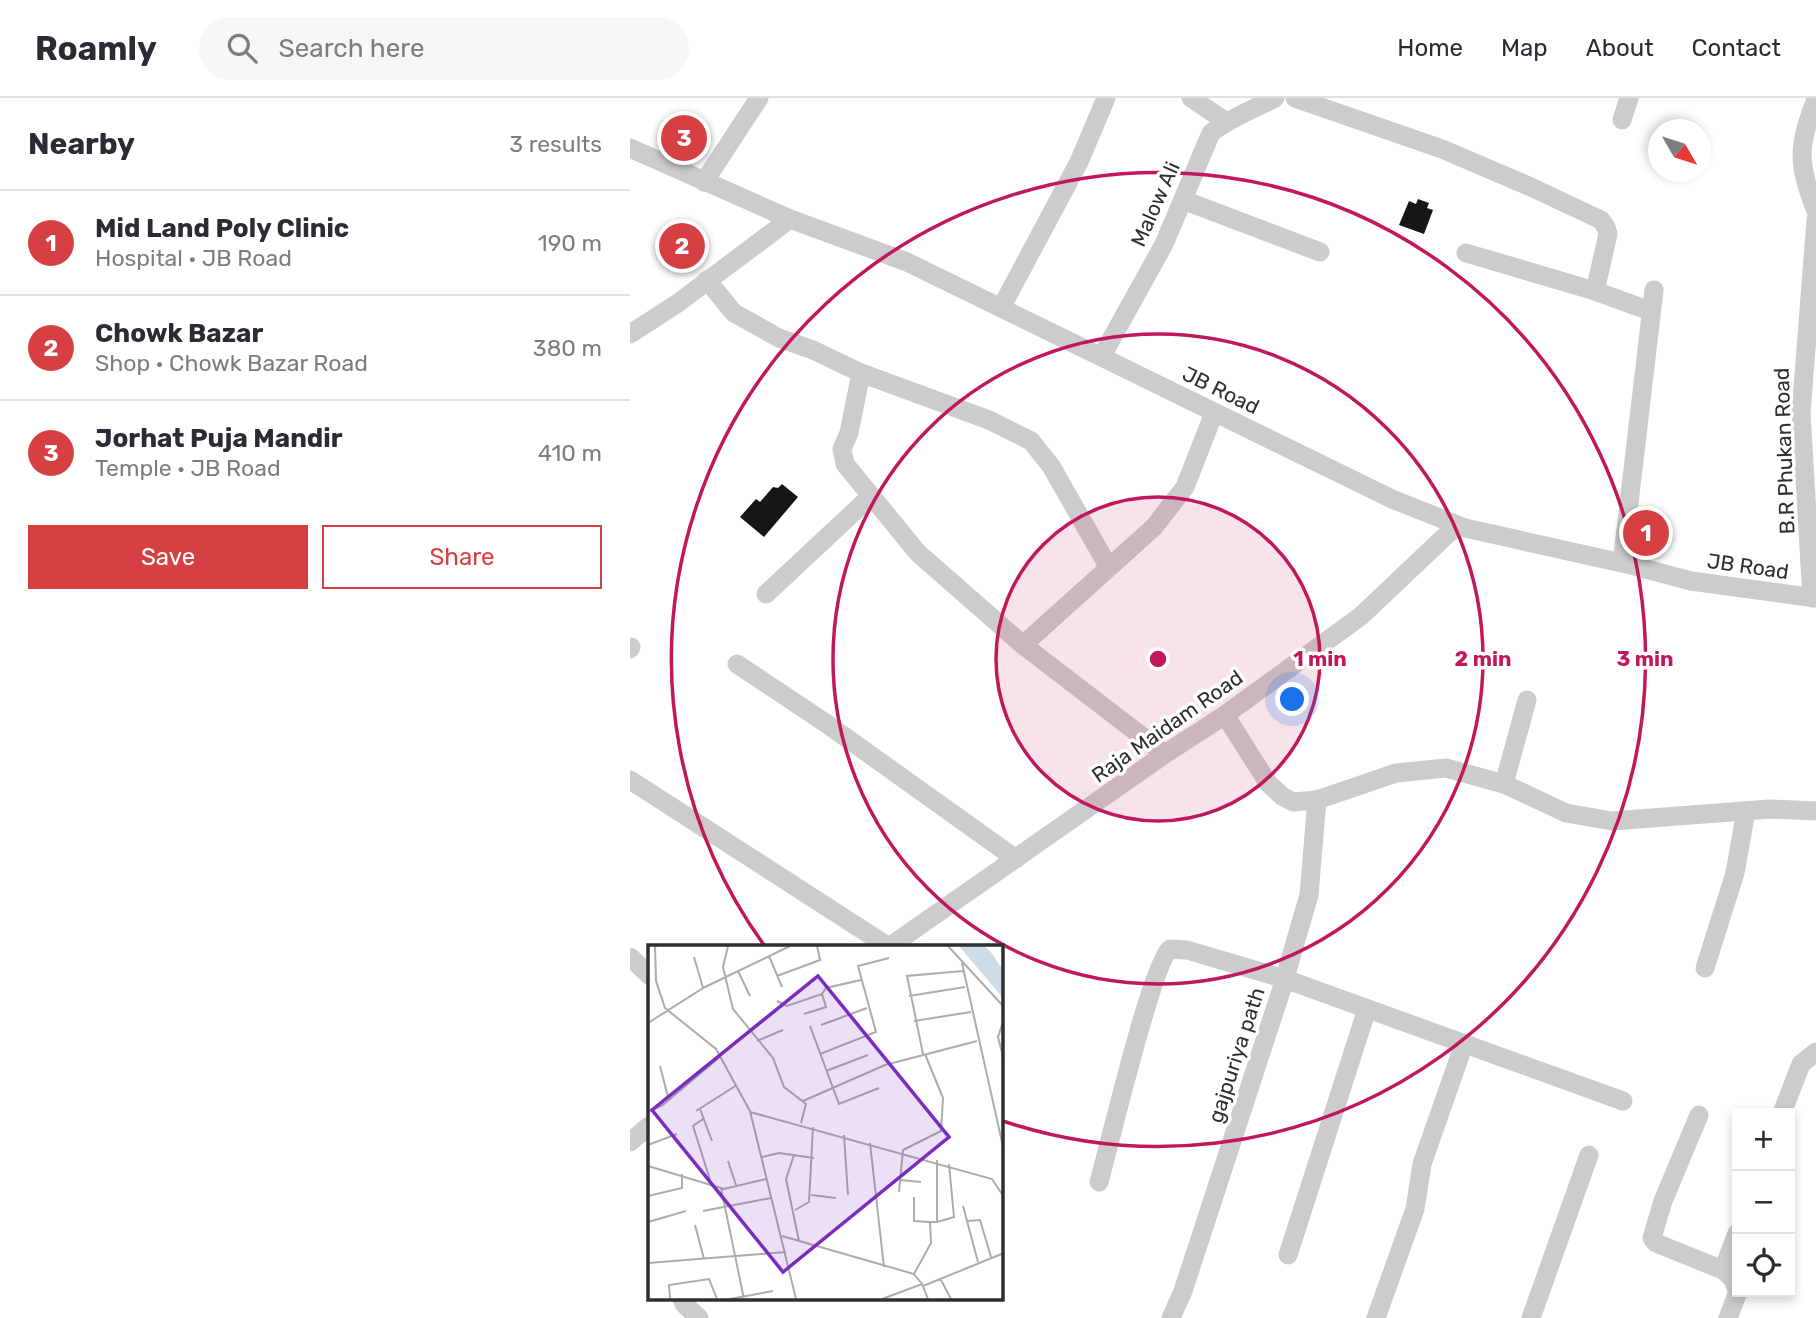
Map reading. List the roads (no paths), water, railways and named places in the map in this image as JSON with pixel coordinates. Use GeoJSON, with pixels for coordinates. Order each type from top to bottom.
{"type":"FeatureCollection","features":[{"type":"Feature","properties":{"kind":"street"},"geometry":{"type":"LineString","coordinates":[[704,182],[759,98]]}},
{"type":"Feature","properties":{"kind":"street"},"geometry":{"type":"LineString","coordinates":[[1001,308],[1079,162],[1106,98]]}},
{"type":"Feature","properties":{"kind":"street"},"geometry":{"type":"LineString","coordinates":[[1191,98],[1225,121]]}},
{"type":"Feature","properties":{"kind":"street","name":"Malow Ali"},"geometry":{"type":"LineString","coordinates":[[1102,356],[1158,255],[1211,133],[1225,121],[1275,98]]}},
{"type":"Feature","properties":{"kind":"street"},"geometry":{"type":"LineString","coordinates":[[1294,98],[1442,149],[1601,220],[1608,234],[1595,291]]}},
{"type":"Feature","properties":{"kind":"street"},"geometry":{"type":"LineString","coordinates":[[1622,120],[1629,98]]}},
{"type":"Feature","properties":{"kind":"street"},"geometry":{"type":"LineString","coordinates":[[1816,99],[1803,134],[1801,165],[1816,211]]}},
{"type":"Feature","properties":{"kind":"street","name":"JB Road"},"geometry":{"type":"LineString","coordinates":[[630,148],[790,219],[906,262],[1392,499],[1457,525],[1691,581],[1814,598]]}},
{"type":"Feature","properties":{"kind":"street"},"geometry":{"type":"LineString","coordinates":[[1183,200],[1320,252]]}},
{"type":"Feature","properties":{"kind":"street"},"geometry":{"type":"LineString","coordinates":[[630,334],[678,303],[790,219]]}},
{"type":"Feature","properties":{"kind":"street","name":"B.R Phukan Road"},"geometry":{"type":"LineString","coordinates":[[1814,598],[1808,414],[1816,220]]}},
{"type":"Feature","properties":{"kind":"street"},"geometry":{"type":"LineString","coordinates":[[1466,253],[1595,291],[1650,311]]}},
{"type":"Feature","properties":{"kind":"street"},"geometry":{"type":"LineString","coordinates":[[707,280],[734,313],[779,338],[813,350],[861,373],[989,420],[1031,441],[1051,466],[1108,566]]}},
{"type":"Feature","properties":{"kind":"street"},"geometry":{"type":"LineString","coordinates":[[1622,564],[1644,394],[1654,290]]}},
{"type":"Feature","properties":{"kind":"street"},"geometry":{"type":"LineString","coordinates":[[861,373],[851,426],[842,450],[845,464],[918,553],[1024,645],[1165,754]]}},
{"type":"Feature","properties":{"kind":"street"},"geometry":{"type":"LineString","coordinates":[[1024,645],[1154,527],[1185,487],[1214,413]]}},
{"type":"Feature","properties":{"kind":"street"},"geometry":{"type":"LineString","coordinates":[[766,594],[871,496]]}},
{"type":"Feature","properties":{"kind":"street","name":"Raja Maidam Road"},"geometry":{"type":"LineString","coordinates":[[892,945],[1225,715],[1361,616],[1457,525]]}},
{"type":"Feature","properties":{"kind":"street"},"geometry":{"type":"LineString","coordinates":[[737,664],[827,724],[1016,859]]}},
{"type":"Feature","properties":{"kind":"street"},"geometry":{"type":"LineString","coordinates":[[1504,784],[1527,700]]}},
{"type":"Feature","properties":{"kind":"street"},"geometry":{"type":"LineString","coordinates":[[1225,715],[1268,783],[1293,802],[1317,800],[1376,778],[1421,769],[1446,768],[1504,784],[1566,813],[1612,821],[1770,809],[1816,811]]}},
{"type":"Feature","properties":{"kind":"street"},"geometry":{"type":"LineString","coordinates":[[630,780],[886,945]]}},
{"type":"Feature","properties":{"kind":"street","name":"gajpuriya path"},"geometry":{"type":"LineString","coordinates":[[1171,1318],[1183,1291],[1285,979],[1309,895],[1317,800]]}},
{"type":"Feature","properties":{"kind":"street"},"geometry":{"type":"LineString","coordinates":[[1705,968],[1735,873],[1746,811]]}},
{"type":"Feature","properties":{"kind":"street"},"geometry":{"type":"LineString","coordinates":[[1099,1182],[1148,1000],[1166,952],[1178,948],[1285,979],[1623,1101]]}},
{"type":"Feature","properties":{"kind":"street"},"geometry":{"type":"LineString","coordinates":[[630,957],[648,974]]}},
{"type":"Feature","properties":{"kind":"street"},"geometry":{"type":"LineString","coordinates":[[1288,1255],[1367,1009]]}},
{"type":"Feature","properties":{"kind":"street"},"geometry":{"type":"LineString","coordinates":[[1376,1318],[1415,1209],[1422,1164],[1464,1044]]}},
{"type":"Feature","properties":{"kind":"street"},"geometry":{"type":"LineString","coordinates":[[1784,1108],[1801,1064],[1816,1052]]}},
{"type":"Feature","properties":{"kind":"street"},"geometry":{"type":"LineString","coordinates":[[1699,1115],[1663,1201],[1652,1238],[1656,1243],[1723,1270],[1732,1278]]}},
{"type":"Feature","properties":{"kind":"street"},"geometry":{"type":"LineString","coordinates":[[630,1142],[648,1127]]}},
{"type":"Feature","properties":{"kind":"street"},"geometry":{"type":"LineString","coordinates":[[1531,1318],[1589,1155]]}},
{"type":"Feature","properties":{"kind":"street"},"geometry":{"type":"LineString","coordinates":[[1723,1270],[1737,1234]]}},
{"type":"Feature","properties":{"kind":"street"},"geometry":{"type":"LineString","coordinates":[[1728,1318],[1735,1297]]}},
{"type":"Feature","properties":{"kind":"street"},"geometry":{"type":"LineString","coordinates":[[682,1300],[699,1318]]}},
{"type":"Feature","properties":{"kind":"place","name":"Jorhat Puja Mandir"},"geometry":{"type":"Point","coordinates":[684,138]}},
{"type":"Feature","properties":{"kind":"place","name":"Chowk Bazar"},"geometry":{"type":"Point","coordinates":[682,246]}},
{"type":"Feature","properties":{"kind":"place","name":"Mid Land Poly Clinic"},"geometry":{"type":"Point","coordinates":[1646,533]}}]}
